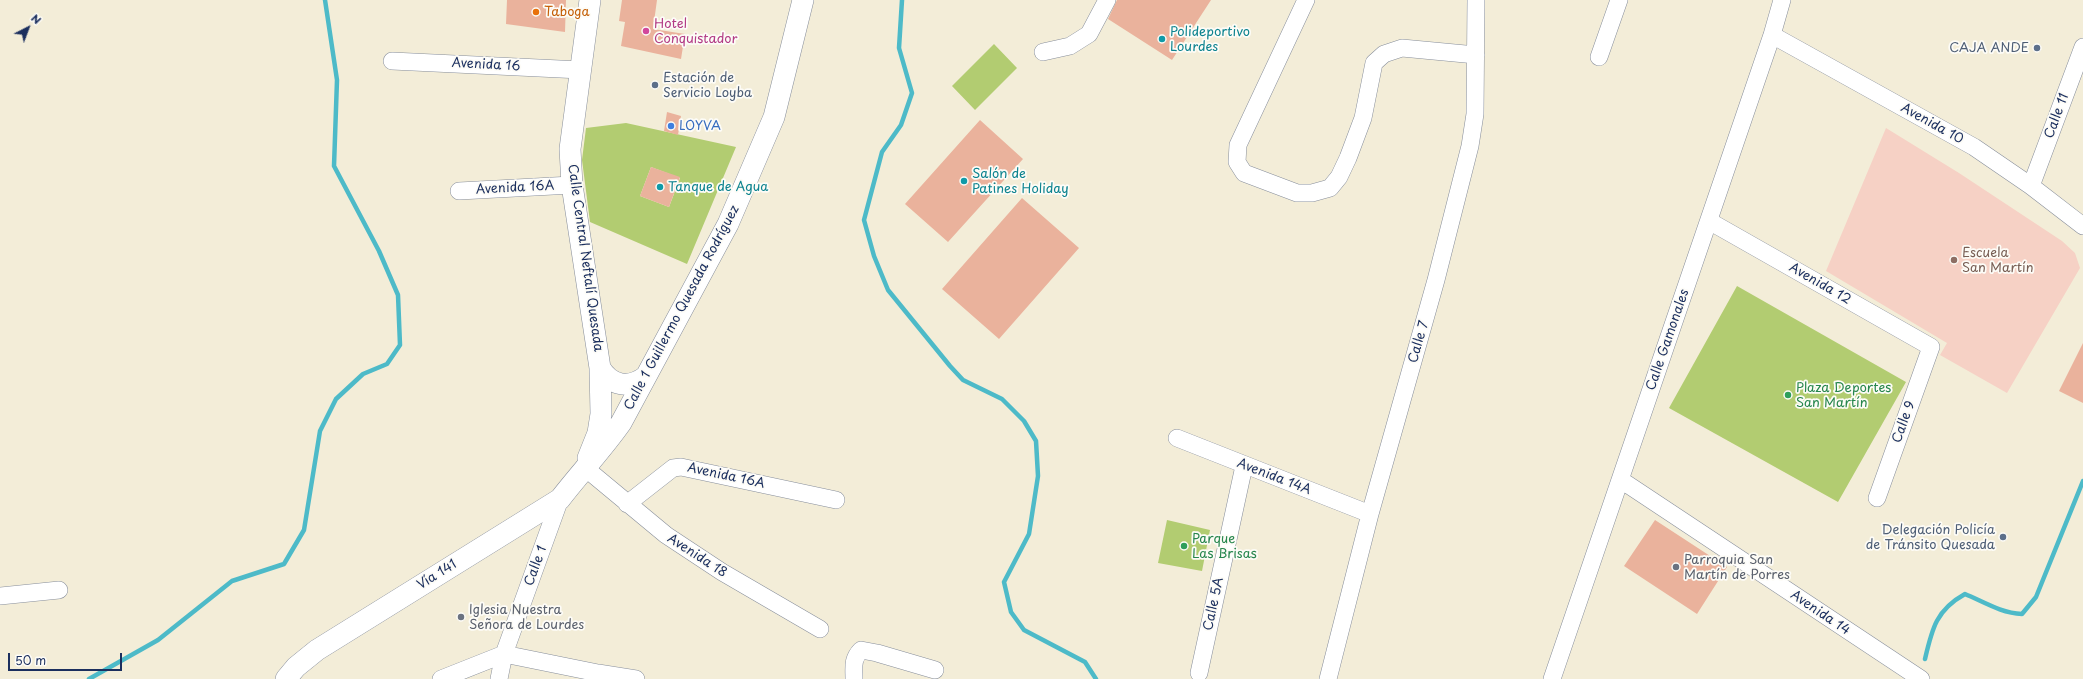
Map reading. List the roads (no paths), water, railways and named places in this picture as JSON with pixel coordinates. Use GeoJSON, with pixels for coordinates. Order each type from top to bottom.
{"type":"FeatureCollection","features":[{"type":"Feature","properties":{"kind":"main road","name":"Calle Central Neftalí Quesada"},"geometry":{"type":"LineString","coordinates":[[584,467],[598,433],[601,414],[600,368],[572,185],[570,149],[590,0]]}},
{"type":"Feature","properties":{"kind":"main road","name":"Calle 1 Guillermo Quesada Rodríguez"},"geometry":{"type":"LineString","coordinates":[[584,467],[604,448],[621,423],[728,224],[771,124],[803,0]]}},
{"type":"Feature","properties":{"kind":"main road"},"geometry":{"type":"LineString","coordinates":[[600,368],[610,380],[617,383],[632,384],[646,377]]}},
{"type":"Feature","properties":{"kind":"main road","name":"Vía 141"},"geometry":{"type":"LineString","coordinates":[[286,679],[296,667],[317,650],[560,499],[584,467]]}},
{"type":"Feature","properties":{"kind":"street"},"geometry":{"type":"LineString","coordinates":[[1043,52],[1070,46],[1089,34],[1107,0]]}},
{"type":"Feature","properties":{"kind":"street"},"geometry":{"type":"LineString","coordinates":[[1306,0],[1238,145],[1237,162],[1244,173],[1297,193],[1312,193],[1330,188],[1340,177],[1363,118],[1374,63],[1384,54],[1402,48],[1476,55]]}},
{"type":"Feature","properties":{"kind":"street","name":"Calle 7"},"geometry":{"type":"LineString","coordinates":[[1328,679],[1370,514],[1436,280],[1470,146],[1475,114],[1476,0]]}},
{"type":"Feature","properties":{"kind":"street"},"geometry":{"type":"LineString","coordinates":[[1599,57],[1619,0]]}},
{"type":"Feature","properties":{"kind":"street","name":"Calle Gamonales"},"geometry":{"type":"LineString","coordinates":[[1552,679],[1709,221],[1772,35],[1782,0]]}},
{"type":"Feature","properties":{"kind":"street","name":"Avenida 10"},"geometry":{"type":"LineString","coordinates":[[1772,35],[1974,147],[2031,186],[2083,226]]}},
{"type":"Feature","properties":{"kind":"street","name":"Calle 11"},"geometry":{"type":"LineString","coordinates":[[2031,186],[2083,47]]}},
{"type":"Feature","properties":{"kind":"street","name":"Avenida 16"},"geometry":{"type":"LineString","coordinates":[[392,61],[581,70]]}},
{"type":"Feature","properties":{"kind":"street","name":"Avenida 16A"},"geometry":{"type":"LineString","coordinates":[[459,191],[572,185]]}},
{"type":"Feature","properties":{"kind":"street","name":"Avenida 12"},"geometry":{"type":"LineString","coordinates":[[1709,221],[1931,347]]}},
{"type":"Feature","properties":{"kind":"street","name":"Calle 9"},"geometry":{"type":"LineString","coordinates":[[1876,498],[1931,347]]}},
{"type":"Feature","properties":{"kind":"street","name":"Avenida 14A"},"geometry":{"type":"LineString","coordinates":[[1177,438],[1244,466],[1370,514]]}},
{"type":"Feature","properties":{"kind":"street","name":"Calle 5A"},"geometry":{"type":"LineString","coordinates":[[1199,673],[1244,466]]}},
{"type":"Feature","properties":{"kind":"street","name":"Avenida 18"},"geometry":{"type":"LineString","coordinates":[[584,467],[666,535],[716,568],[820,629]]}},
{"type":"Feature","properties":{"kind":"street","name":"Avenida 16A"},"geometry":{"type":"LineString","coordinates":[[627,504],[673,468],[681,467],[836,500]]}},
{"type":"Feature","properties":{"kind":"street","name":"Avenida 14"},"geometry":{"type":"LineString","coordinates":[[1621,480],[1921,679]]}},
{"type":"Feature","properties":{"kind":"street","name":"Calle 1"},"geometry":{"type":"LineString","coordinates":[[499,679],[504,654],[560,499]]}},
{"type":"Feature","properties":{"kind":"street"},"geometry":{"type":"LineString","coordinates":[[0,596],[59,590]]}},
{"type":"Feature","properties":{"kind":"street"},"geometry":{"type":"LineString","coordinates":[[854,679],[854,662],[856,655],[861,650],[877,653],[935,670]]}},
{"type":"Feature","properties":{"kind":"street"},"geometry":{"type":"LineString","coordinates":[[441,679],[504,654],[598,674],[636,679]]}},
{"type":"Feature","properties":{"kind":"waterway"},"geometry":{"type":"LineString","coordinates":[[89,679],[158,640],[232,581],[284,564],[304,530],[320,431],[336,399],[363,374],[387,364],[400,345],[398,295],[379,251],[334,166],[337,80],[325,0]]}},
{"type":"Feature","properties":{"kind":"waterway"},"geometry":{"type":"LineString","coordinates":[[902,0],[899,48],[912,93],[901,125],[882,152],[864,220],[874,256],[888,290],[950,366],[963,380],[1002,399],[1024,421],[1036,441],[1038,476],[1029,534],[1004,582],[1011,612],[1024,630],[1085,662],[1096,679]]}},
{"type":"Feature","properties":{"kind":"waterway"},"geometry":{"type":"LineString","coordinates":[[1925,659],[1933,629],[1941,614],[1955,600],[1965,594],[2007,612],[2022,614],[2036,597],[2083,481]]}},
{"type":"Feature","properties":{"kind":"place","name":"Taboga"},"geometry":{"type":"Point","coordinates":[536,12]}},
{"type":"Feature","properties":{"kind":"place","name":"Hotel Conquistador"},"geometry":{"type":"Point","coordinates":[646,31]}},
{"type":"Feature","properties":{"kind":"place","name":"Polideportivo Lourdes"},"geometry":{"type":"Point","coordinates":[1162,39]}},
{"type":"Feature","properties":{"kind":"place","name":"CAJA ANDE"},"geometry":{"type":"Point","coordinates":[2037,48]}},
{"type":"Feature","properties":{"kind":"place","name":"Estación de Servicio Loyba"},"geometry":{"type":"Point","coordinates":[655,85]}},
{"type":"Feature","properties":{"kind":"place","name":"LOYVA"},"geometry":{"type":"Point","coordinates":[671,126]}},
{"type":"Feature","properties":{"kind":"place","name":"Salón de Patines Holiday"},"geometry":{"type":"Point","coordinates":[964,181]}},
{"type":"Feature","properties":{"kind":"place","name":"Tanque de Agua"},"geometry":{"type":"Point","coordinates":[660,187]}},
{"type":"Feature","properties":{"kind":"place","name":"Escuela San Martín"},"geometry":{"type":"Point","coordinates":[1954,260]}},
{"type":"Feature","properties":{"kind":"place","name":"Plaza Deportes San Martín"},"geometry":{"type":"Point","coordinates":[1788,395]}},
{"type":"Feature","properties":{"kind":"place","name":"Delegación Policía de Tránsito Quesada"},"geometry":{"type":"Point","coordinates":[2003,537]}},
{"type":"Feature","properties":{"kind":"place","name":"Parque Las Brisas"},"geometry":{"type":"Point","coordinates":[1184,546]}},
{"type":"Feature","properties":{"kind":"place","name":"Parroquia San Martín de Porres"},"geometry":{"type":"Point","coordinates":[1676,567]}},
{"type":"Feature","properties":{"kind":"place","name":"Iglesia Nuestra Señora de Lourdes"},"geometry":{"type":"Point","coordinates":[461,617]}}]}
